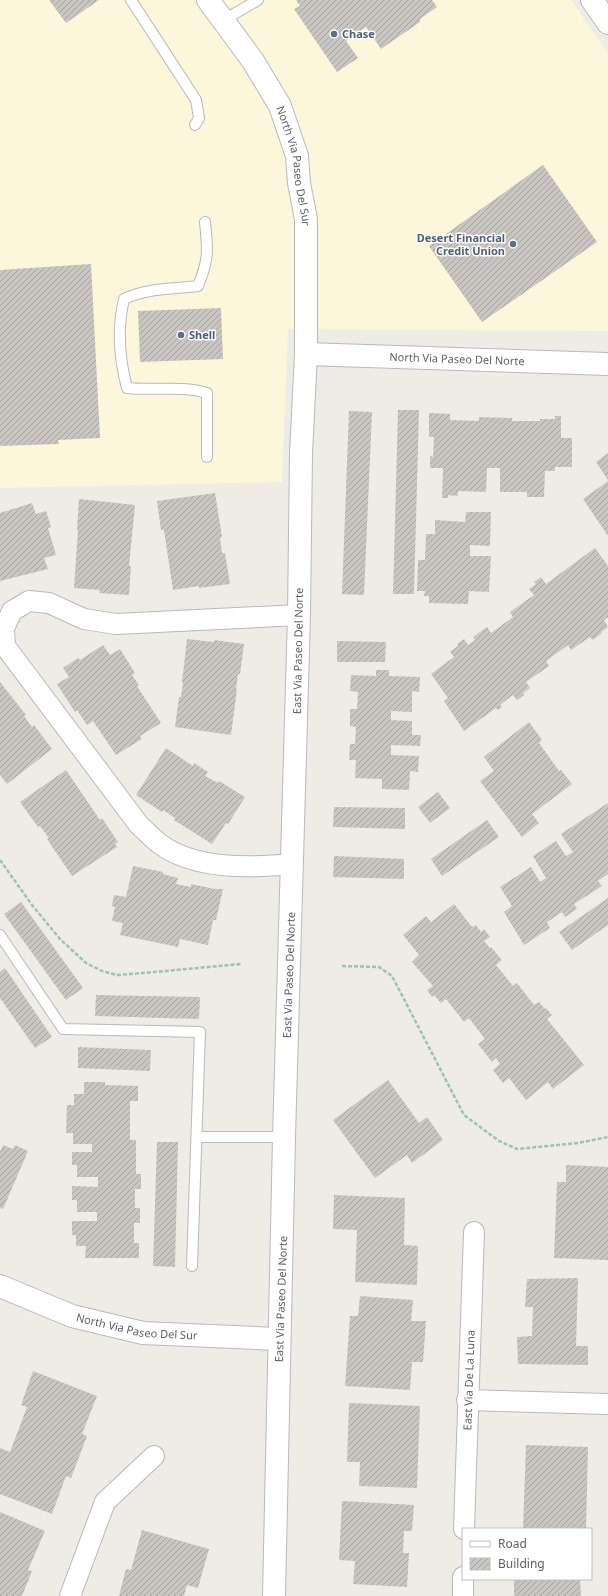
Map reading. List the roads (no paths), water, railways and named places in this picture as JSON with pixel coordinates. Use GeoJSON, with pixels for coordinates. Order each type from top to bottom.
{"type":"FeatureCollection","features":[{"type":"Feature","properties":{"kind":"street","name":"North Via Paseo Del Sur"},"geometry":{"type":"LineString","coordinates":[[208,0],[222,21],[253,61],[280,106],[297,156],[306,219],[306,354]]}},
{"type":"Feature","properties":{"kind":"street"},"geometry":{"type":"LineString","coordinates":[[592,0],[608,23]]}},
{"type":"Feature","properties":{"kind":"street","name":"North Via Paseo Del Norte"},"geometry":{"type":"LineString","coordinates":[[306,354],[608,364]]}},
{"type":"Feature","properties":{"kind":"street","name":"East Via Paseo Del Norte"},"geometry":{"type":"LineString","coordinates":[[274,1596],[279,1339],[282,1284],[284,1137],[299,615],[301,453],[306,354]]}},
{"type":"Feature","properties":{"kind":"street"},"geometry":{"type":"LineString","coordinates":[[292,864],[267,866],[219,865],[187,858],[160,844],[139,825],[5,646],[4,628],[12,611],[28,601],[49,603],[84,619],[116,624],[299,615]]}},
{"type":"Feature","properties":{"kind":"street","name":"East Via De La Luna"},"geometry":{"type":"LineString","coordinates":[[464,1528],[474,1232]]}},
{"type":"Feature","properties":{"kind":"street","name":"North Via Paseo Del Sur"},"geometry":{"type":"LineString","coordinates":[[0,1286],[72,1316],[143,1333],[279,1339]]}},
{"type":"Feature","properties":{"kind":"street"},"geometry":{"type":"LineString","coordinates":[[468,1400],[608,1404]]}},
{"type":"Feature","properties":{"kind":"street"},"geometry":{"type":"LineString","coordinates":[[70,1596],[105,1502],[154,1456]]}},
{"type":"Feature","properties":{"kind":"street"},"geometry":{"type":"LineString","coordinates":[[463,1580],[463,1596]]}},
{"type":"Feature","properties":{"kind":"lane"},"geometry":{"type":"LineString","coordinates":[[131,0],[196,100],[199,118],[195,125]]}},
{"type":"Feature","properties":{"kind":"lane"},"geometry":{"type":"LineString","coordinates":[[222,21],[258,0]]}},
{"type":"Feature","properties":{"kind":"lane"},"geometry":{"type":"LineString","coordinates":[[205,222],[208,253],[198,286],[152,290],[135,293],[124,298],[120,314],[119,346],[121,367],[127,388],[143,390],[195,390],[207,393],[207,457]]}},
{"type":"Feature","properties":{"kind":"lane"},"geometry":{"type":"LineString","coordinates":[[0,935],[63,1029],[200,1032],[192,1266]]}},
{"type":"Feature","properties":{"kind":"lane"},"geometry":{"type":"LineString","coordinates":[[197,1137],[284,1137]]}},
{"type":"Feature","properties":{"kind":"place","name":"Chase"},"geometry":{"type":"Point","coordinates":[334,34]}},
{"type":"Feature","properties":{"kind":"place","name":"Desert Financial Credit Union"},"geometry":{"type":"Point","coordinates":[513,244]}},
{"type":"Feature","properties":{"kind":"place","name":"Shell"},"geometry":{"type":"Point","coordinates":[181,335]}}]}
